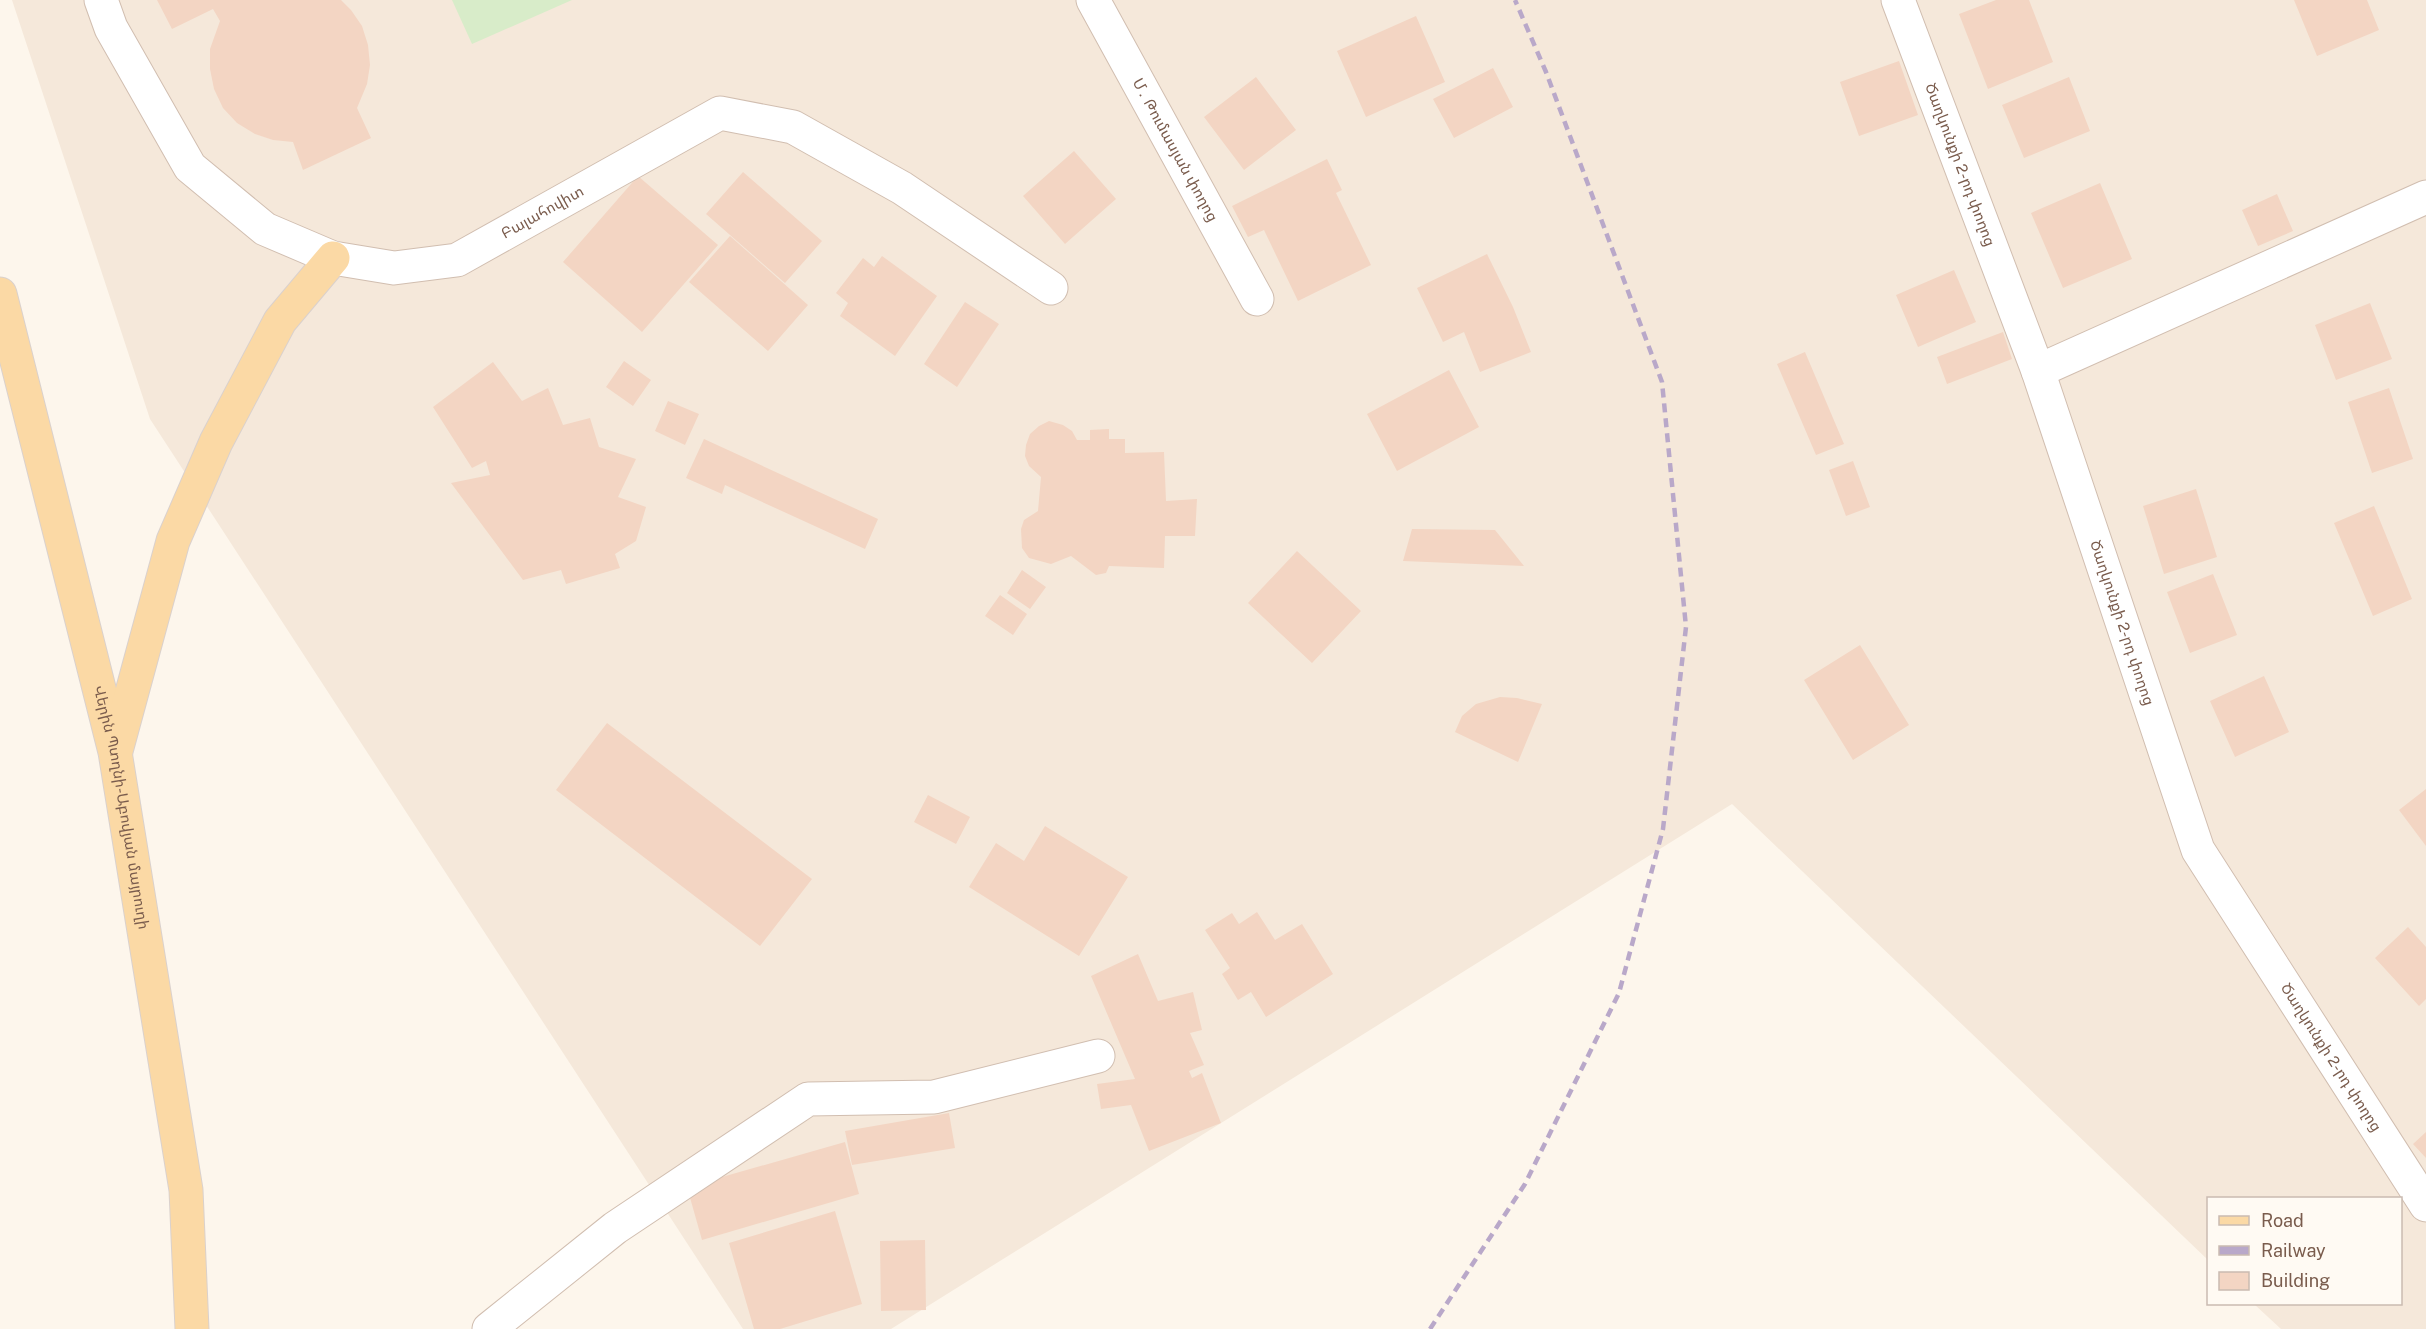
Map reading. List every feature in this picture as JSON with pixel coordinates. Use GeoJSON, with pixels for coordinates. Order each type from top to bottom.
{"type":"FeatureCollection","features":[{"type":"Feature","properties":{"kind":"main road"},"geometry":{"type":"LineString","coordinates":[[115,752],[173,541],[212,452],[280,321],[333,258]]}},
{"type":"Feature","properties":{"kind":"main road","name":"Վերին Պտղնի-Աբովյան մայրուղի"},"geometry":{"type":"LineString","coordinates":[[0,294],[115,752],[186,1190],[192,1329]]}},
{"type":"Feature","properties":{"kind":"street","name":"Բալահովիտ"},"geometry":{"type":"LineString","coordinates":[[101,0],[111,28],[190,167],[265,229],[333,258],[394,268],[457,260],[720,113],[793,127],[902,188],[1051,288]]}},
{"type":"Feature","properties":{"kind":"street","name":"Մ․ Թումասյան փողոց"},"geometry":{"type":"LineString","coordinates":[[1093,0],[1257,299]]}},
{"type":"Feature","properties":{"kind":"street","name":"Ծաղկունքի 2-րդ փողոց"},"geometry":{"type":"LineString","coordinates":[[1898,0],[2038,371],[2198,850],[2426,1205]]}},
{"type":"Feature","properties":{"kind":"street"},"geometry":{"type":"LineString","coordinates":[[2038,371],[2426,197]]}},
{"type":"Feature","properties":{"kind":"street"},"geometry":{"type":"LineString","coordinates":[[489,1329],[615,1228],[808,1099],[934,1097],[1098,1056]]}},
{"type":"Feature","properties":{"kind":"shaded area"},"geometry":{"type":"Polygon","coordinates":[[[12,0],[2426,0],[2426,1329],[2281,1329],[2255,1305],[2402,1305],[2402,1197],[2207,1197],[2207,1259],[1732,804],[891,1329],[743,1329],[150,419],[12,0]]]}},
{"type":"Feature","properties":{"kind":"green space"},"geometry":{"type":"Polygon","coordinates":[[[452,0],[572,0],[472,44],[452,0]]]}},
{"type":"Feature","properties":{"kind":"building"},"geometry":{"type":"Polygon","coordinates":[[[157,0],[341,0],[362,26],[368,45],[370,65],[367,84],[357,108],[371,138],[303,170],[293,142],[273,140],[255,134],[237,123],[223,108],[214,89],[210,69],[210,49],[220,21],[213,9],[172,29],[157,0]]]}},
{"type":"Feature","properties":{"kind":"building"},"geometry":{"type":"Polygon","coordinates":[[[1996,0],[2029,0],[2053,62],[1988,89],[1959,14],[1996,0]]]}},
{"type":"Feature","properties":{"kind":"building"},"geometry":{"type":"Polygon","coordinates":[[[2294,0],[2367,0],[2379,30],[2317,56],[2294,0]]]}},
{"type":"Feature","properties":{"kind":"building"},"geometry":{"type":"Polygon","coordinates":[[[1416,16],[1445,82],[1366,117],[1337,51],[1416,16]]]}},
{"type":"Feature","properties":{"kind":"building"},"geometry":{"type":"Polygon","coordinates":[[[1899,61],[1918,115],[1859,136],[1840,82],[1899,61]]]}},
{"type":"Feature","properties":{"kind":"building"},"geometry":{"type":"Polygon","coordinates":[[[1493,68],[1513,107],[1454,138],[1433,99],[1493,68]]]}},
{"type":"Feature","properties":{"kind":"building"},"geometry":{"type":"Polygon","coordinates":[[[1256,77],[1296,130],[1244,170],[1204,117],[1256,77]]]}},
{"type":"Feature","properties":{"kind":"building"},"geometry":{"type":"Polygon","coordinates":[[[2069,77],[2090,131],[2024,158],[2002,105],[2069,77]]]}},
{"type":"Feature","properties":{"kind":"building"},"geometry":{"type":"Polygon","coordinates":[[[1074,151],[1116,199],[1065,244],[1023,196],[1074,151]]]}},
{"type":"Feature","properties":{"kind":"building"},"geometry":{"type":"Polygon","coordinates":[[[1327,159],[1342,190],[1336,193],[1371,265],[1298,301],[1264,230],[1248,237],[1232,206],[1327,159]]]}},
{"type":"Feature","properties":{"kind":"building"},"geometry":{"type":"Polygon","coordinates":[[[743,172],[822,241],[785,283],[706,214],[743,172]]]}},
{"type":"Feature","properties":{"kind":"building"},"geometry":{"type":"Polygon","coordinates":[[[638,176],[718,245],[642,332],[563,262],[638,176]]]}},
{"type":"Feature","properties":{"kind":"building"},"geometry":{"type":"Polygon","coordinates":[[[2100,183],[2132,259],[2063,288],[2031,213],[2100,183]]]}},
{"type":"Feature","properties":{"kind":"building"},"geometry":{"type":"Polygon","coordinates":[[[2277,194],[2293,231],[2258,246],[2242,210],[2277,194]]]}},
{"type":"Feature","properties":{"kind":"building"},"geometry":{"type":"Polygon","coordinates":[[[730,236],[808,305],[768,351],[689,282],[730,236]]]}},
{"type":"Feature","properties":{"kind":"building"},"geometry":{"type":"Polygon","coordinates":[[[1487,254],[1513,307],[1531,352],[1480,372],[1464,332],[1443,342],[1417,288],[1487,254]]]}},
{"type":"Feature","properties":{"kind":"building"},"geometry":{"type":"Polygon","coordinates":[[[882,256],[937,296],[895,356],[840,316],[848,303],[836,293],[863,258],[874,267],[882,256]]]}},
{"type":"Feature","properties":{"kind":"building"},"geometry":{"type":"Polygon","coordinates":[[[1954,270],[1976,322],[1918,347],[1896,295],[1954,270]]]}},
{"type":"Feature","properties":{"kind":"building"},"geometry":{"type":"Polygon","coordinates":[[[965,302],[999,324],[957,387],[924,364],[965,302]]]}},
{"type":"Feature","properties":{"kind":"building"},"geometry":{"type":"Polygon","coordinates":[[[2370,303],[2392,359],[2336,380],[2315,325],[2370,303]]]}},
{"type":"Feature","properties":{"kind":"building"},"geometry":{"type":"Polygon","coordinates":[[[2003,332],[2012,359],[1947,384],[1937,357],[2003,332]]]}},
{"type":"Feature","properties":{"kind":"building"},"geometry":{"type":"Polygon","coordinates":[[[1805,352],[1844,444],[1816,455],[1777,364],[1805,352]]]}},
{"type":"Feature","properties":{"kind":"building"},"geometry":{"type":"Polygon","coordinates":[[[624,361],[651,380],[633,406],[606,387],[624,361]]]}},
{"type":"Feature","properties":{"kind":"building"},"geometry":{"type":"Polygon","coordinates":[[[493,362],[522,401],[548,388],[563,425],[590,418],[599,447],[636,459],[618,497],[646,507],[636,541],[615,554],[620,568],[566,584],[561,570],[523,580],[451,483],[490,475],[486,461],[472,468],[433,407],[493,362]]]}},
{"type":"Feature","properties":{"kind":"building"},"geometry":{"type":"Polygon","coordinates":[[[1449,370],[1479,427],[1397,471],[1367,414],[1449,370]]]}},
{"type":"Feature","properties":{"kind":"building"},"geometry":{"type":"Polygon","coordinates":[[[2389,388],[2413,459],[2372,473],[2348,402],[2389,388]]]}},
{"type":"Feature","properties":{"kind":"building"},"geometry":{"type":"Polygon","coordinates":[[[668,401],[699,414],[685,445],[655,431],[668,401]]]}},
{"type":"Feature","properties":{"kind":"building"},"geometry":{"type":"Polygon","coordinates":[[[1049,421],[1063,425],[1072,431],[1077,440],[1090,440],[1090,430],[1109,429],[1109,439],[1125,439],[1125,453],[1164,452],[1166,501],[1197,499],[1195,536],[1165,536],[1164,568],[1109,566],[1106,573],[1096,575],[1071,556],[1051,564],[1029,558],[1022,548],[1021,529],[1024,520],[1038,511],[1041,477],[1029,466],[1025,456],[1026,445],[1030,434],[1049,421]]]}},
{"type":"Feature","properties":{"kind":"building"},"geometry":{"type":"Polygon","coordinates":[[[704,439],[878,519],[865,549],[725,485],[722,494],[686,478],[704,439]]]}},
{"type":"Feature","properties":{"kind":"building"},"geometry":{"type":"Polygon","coordinates":[[[1853,461],[1870,507],[1846,516],[1829,470],[1853,461]]]}},
{"type":"Feature","properties":{"kind":"building"},"geometry":{"type":"Polygon","coordinates":[[[2196,489],[2217,557],[2164,574],[2143,506],[2196,489]]]}},
{"type":"Feature","properties":{"kind":"building"},"geometry":{"type":"Polygon","coordinates":[[[2374,506],[2412,599],[2373,616],[2334,523],[2374,506]]]}},
{"type":"Feature","properties":{"kind":"building"},"geometry":{"type":"Polygon","coordinates":[[[1412,529],[1495,530],[1524,566],[1403,561],[1412,529]]]}},
{"type":"Feature","properties":{"kind":"building"},"geometry":{"type":"Polygon","coordinates":[[[1297,551],[1361,611],[1312,663],[1248,603],[1297,551]]]}},
{"type":"Feature","properties":{"kind":"building"},"geometry":{"type":"Polygon","coordinates":[[[1022,570],[1046,587],[1030,609],[1007,593],[1022,570]]]}},
{"type":"Feature","properties":{"kind":"building"},"geometry":{"type":"Polygon","coordinates":[[[2213,574],[2237,635],[2190,653],[2167,592],[2213,574]]]}},
{"type":"Feature","properties":{"kind":"building"},"geometry":{"type":"Polygon","coordinates":[[[1000,595],[1027,614],[1013,635],[985,616],[1000,595]]]}},
{"type":"Feature","properties":{"kind":"building"},"geometry":{"type":"Polygon","coordinates":[[[1860,645],[1909,725],[1853,760],[1804,680],[1860,645]]]}},
{"type":"Feature","properties":{"kind":"building"},"geometry":{"type":"Polygon","coordinates":[[[2264,676],[2289,732],[2235,757],[2210,701],[2264,676]]]}},
{"type":"Feature","properties":{"kind":"building"},"geometry":{"type":"Polygon","coordinates":[[[1500,697],[1517,698],[1542,704],[1518,762],[1455,732],[1462,716],[1476,704],[1500,697]]]}},
{"type":"Feature","properties":{"kind":"building"},"geometry":{"type":"Polygon","coordinates":[[[607,723],[812,879],[760,946],[556,790],[607,723]]]}},
{"type":"Feature","properties":{"kind":"building"},"geometry":{"type":"Polygon","coordinates":[[[2426,789],[2426,846],[2399,810],[2426,789]]]}},
{"type":"Feature","properties":{"kind":"building"},"geometry":{"type":"Polygon","coordinates":[[[928,795],[970,817],[956,844],[914,822],[928,795]]]}},
{"type":"Feature","properties":{"kind":"building"},"geometry":{"type":"Polygon","coordinates":[[[1045,826],[1128,877],[1079,956],[969,887],[996,843],[1024,861],[1045,826]]]}},
{"type":"Feature","properties":{"kind":"building"},"geometry":{"type":"Polygon","coordinates":[[[1257,912],[1275,940],[1302,924],[1333,974],[1266,1017],[1251,992],[1238,1000],[1222,974],[1230,968],[1205,930],[1232,913],[1239,924],[1257,912]]]}},
{"type":"Feature","properties":{"kind":"building"},"geometry":{"type":"Polygon","coordinates":[[[2408,927],[2426,947],[2426,999],[2419,1006],[2375,958],[2408,927]]]}},
{"type":"Feature","properties":{"kind":"building"},"geometry":{"type":"Polygon","coordinates":[[[1138,954],[1158,1001],[1193,992],[1202,1030],[1190,1033],[1204,1065],[1189,1071],[1192,1078],[1202,1073],[1221,1123],[1149,1151],[1131,1105],[1101,1109],[1097,1084],[1135,1079],[1091,976],[1138,954]]]}},
{"type":"Feature","properties":{"kind":"building"},"geometry":{"type":"Polygon","coordinates":[[[949,1113],[955,1148],[852,1165],[845,1131],[949,1113]]]}},
{"type":"Feature","properties":{"kind":"building"},"geometry":{"type":"Polygon","coordinates":[[[2426,1132],[2426,1158],[2413,1144],[2426,1132]]]}},
{"type":"Feature","properties":{"kind":"building"},"geometry":{"type":"Polygon","coordinates":[[[845,1142],[859,1194],[702,1240],[687,1187],[845,1142]]]}},
{"type":"Feature","properties":{"kind":"building"},"geometry":{"type":"Polygon","coordinates":[[[835,1211],[862,1304],[780,1329],[754,1329],[729,1243],[835,1211]]]}},
{"type":"Feature","properties":{"kind":"building"},"geometry":{"type":"Polygon","coordinates":[[[925,1240],[926,1310],[881,1311],[880,1241],[925,1240]]]}},
{"type":"Feature","properties":{"kind":"railway"},"geometry":{"type":"LineString","coordinates":[[1430,1329],[1525,1184],[1619,993],[1663,829],[1686,627],[1662,382],[1546,72],[1515,0]]}}]}
